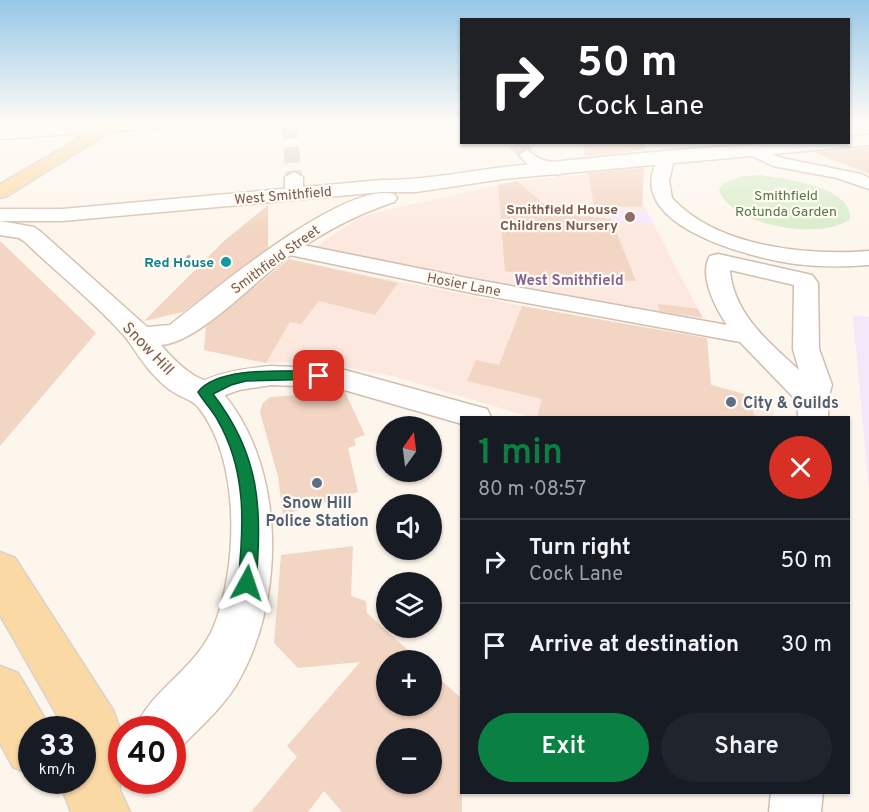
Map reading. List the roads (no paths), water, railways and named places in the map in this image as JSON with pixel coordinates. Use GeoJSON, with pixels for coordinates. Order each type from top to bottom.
{"type":"FeatureCollection","features":[{"type":"Feature","properties":{"kind":"main road"},"geometry":{"type":"LineString","coordinates":[[4,194],[52,160]]}},
{"type":"Feature","properties":{"kind":"main road"},"geometry":{"type":"LineString","coordinates":[[0,573],[86,716]]}},
{"type":"Feature","properties":{"kind":"main road"},"geometry":{"type":"LineString","coordinates":[[0,691],[18,723]]}},
{"type":"Feature","properties":{"kind":"street","name":"West Smithfield"},"geometry":{"type":"LineString","coordinates":[[503,173],[529,160]]}},
{"type":"Feature","properties":{"kind":"street","name":"West Smithfield"},"geometry":{"type":"LineString","coordinates":[[533,160],[559,170]]}},
{"type":"Feature","properties":{"kind":"street","name":"West Smithfield"},"geometry":{"type":"LineString","coordinates":[[0,215],[63,215],[294,185],[416,186],[503,173],[657,160]]}},
{"type":"Feature","properties":{"kind":"street"},"geometry":{"type":"LineString","coordinates":[[666,160],[661,178],[662,195],[675,211],[690,222],[723,237],[786,255],[822,260],[869,258]]}},
{"type":"Feature","properties":{"kind":"street","name":"West Smithfield"},"geometry":{"type":"LineString","coordinates":[[765,160],[846,174],[869,184]]}},
{"type":"Feature","properties":{"kind":"street","name":"West Smithfield"},"geometry":{"type":"LineString","coordinates":[[788,160],[791,165]]}},
{"type":"Feature","properties":{"kind":"street","name":"Smithfield Street"},"geometry":{"type":"LineString","coordinates":[[140,336],[164,336],[180,331],[288,248],[348,211],[395,196],[416,186]]}},
{"type":"Feature","properties":{"kind":"street"},"geometry":{"type":"LineString","coordinates":[[33,237],[63,215]]}},
{"type":"Feature","properties":{"kind":"street","name":"Snow Hill"},"geometry":{"type":"LineString","coordinates":[[0,228],[26,232],[33,237],[140,336],[144,347],[186,385],[205,392],[224,417],[238,450],[249,488],[252,526],[247,583],[236,628],[224,658],[196,696],[175,716]]}},
{"type":"Feature","properties":{"kind":"street","name":"Hosier Lane"},"geometry":{"type":"LineString","coordinates":[[288,248],[489,290],[747,335]]}},
{"type":"Feature","properties":{"kind":"street"},"geometry":{"type":"LineString","coordinates":[[718,261],[804,280],[807,296],[806,349],[818,384],[813,408],[747,335],[721,289],[718,261]]}},
{"type":"Feature","properties":{"kind":"street"},"geometry":{"type":"LineString","coordinates":[[205,392],[227,381],[246,377],[319,376],[341,379],[472,416]]}},
{"type":"Feature","properties":{"kind":"street"},"geometry":{"type":"LineString","coordinates":[[795,812],[798,794]]}},
{"type":"Feature","properties":{"kind":"tunnel"},"geometry":{"type":"LineString","coordinates":[[292,160],[294,177]]}},
{"type":"Feature","properties":{"kind":"railway"},"geometry":{"type":"LineString","coordinates":[[179,268],[190,255]]}},
{"type":"Feature","properties":{"kind":"place","name":"Smithfield House Childrens Nursery"},"geometry":{"type":"Point","coordinates":[630,217]}},
{"type":"Feature","properties":{"kind":"place","name":"Red House"},"geometry":{"type":"Point","coordinates":[226,262]}},
{"type":"Feature","properties":{"kind":"place","name":"City & Guilds"},"geometry":{"type":"Point","coordinates":[731,402]}},
{"type":"Feature","properties":{"kind":"place","name":"Snow Hill Police Station"},"geometry":{"type":"Point","coordinates":[317,483]}},
{"type":"Feature","properties":{"kind":"district","name":"West Smithfield"},"geometry":{"type":"Point","coordinates":[569,280]}},
{"type":"Feature","properties":{"kind":"park label","name":"Smithfield Rotunda Garden"},"geometry":{"type":"Point","coordinates":[786,204]}}]}
